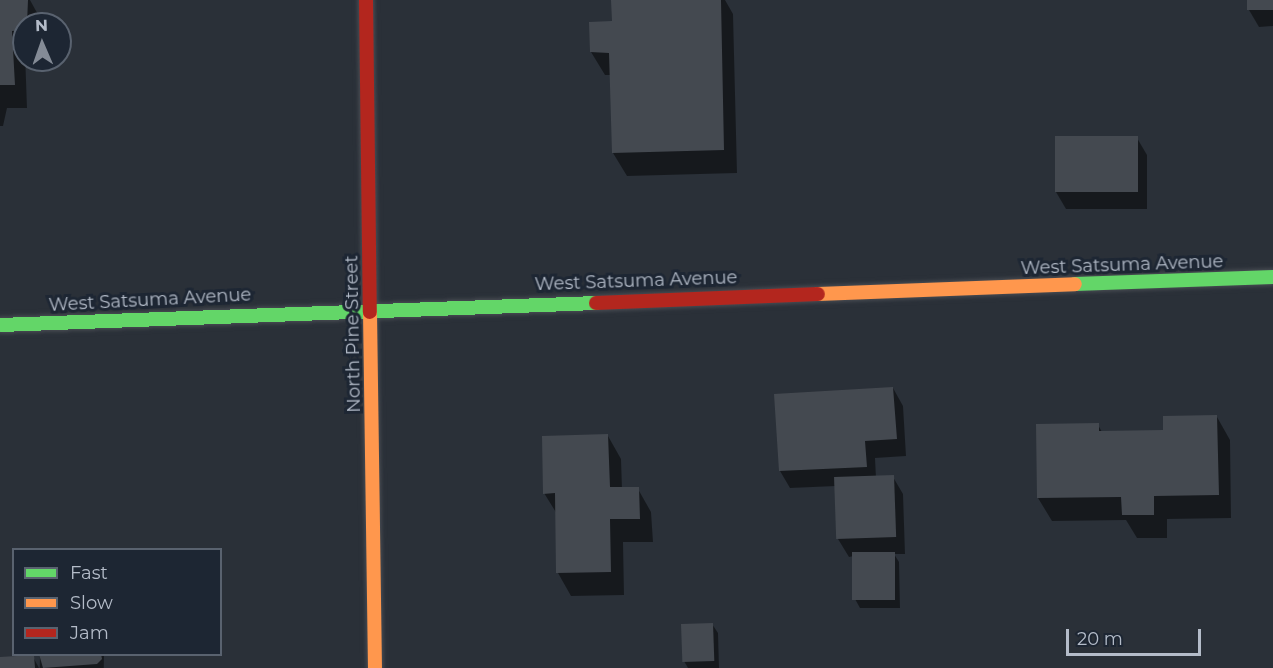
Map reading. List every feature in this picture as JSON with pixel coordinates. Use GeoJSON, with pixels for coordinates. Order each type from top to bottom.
{"type":"FeatureCollection","features":[{"type":"Feature","properties":{"kind":"street","name":"North Pine Street"},"geometry":{"type":"LineString","coordinates":[[366,0],[375,668]]}},
{"type":"Feature","properties":{"kind":"street","name":"West Satsuma Avenue"},"geometry":{"type":"LineString","coordinates":[[0,325],[371,308],[1273,277]]}},
{"type":"Feature","properties":{"kind":"building"},"geometry":{"type":"Polygon","coordinates":[[[0,0],[28,0],[28,12],[12,12],[12,72],[14,72],[15,85],[0,85],[0,0]]]}},
{"type":"Feature","properties":{"kind":"building"},"geometry":{"type":"Polygon","coordinates":[[[611,0],[721,0],[724,150],[612,153],[609,53],[590,52],[589,22],[612,21],[611,0]]]}},
{"type":"Feature","properties":{"kind":"building"},"geometry":{"type":"Polygon","coordinates":[[[1247,0],[1273,0],[1273,10],[1247,10],[1247,0]]]}},
{"type":"Feature","properties":{"kind":"building"},"geometry":{"type":"Polygon","coordinates":[[[1055,136],[1138,136],[1138,192],[1055,192],[1055,136]]]}},
{"type":"Feature","properties":{"kind":"building"},"geometry":{"type":"Polygon","coordinates":[[[893,387],[897,439],[865,441],[867,467],[779,471],[774,394],[893,387]]]}},
{"type":"Feature","properties":{"kind":"building"},"geometry":{"type":"Polygon","coordinates":[[[1217,415],[1219,495],[1154,496],[1154,515],[1122,515],[1121,497],[1037,498],[1036,424],[1099,423],[1099,431],[1163,430],[1163,416],[1217,415]]]}},
{"type":"Feature","properties":{"kind":"building"},"geometry":{"type":"Polygon","coordinates":[[[608,434],[610,487],[639,487],[640,519],[610,519],[611,572],[556,573],[555,493],[543,494],[542,436],[608,434]]]}},
{"type":"Feature","properties":{"kind":"building"},"geometry":{"type":"Polygon","coordinates":[[[894,475],[896,537],[836,539],[834,477],[894,475]]]}},
{"type":"Feature","properties":{"kind":"building"},"geometry":{"type":"Polygon","coordinates":[[[852,552],[895,552],[895,600],[852,600],[852,552]]]}},
{"type":"Feature","properties":{"kind":"building"},"geometry":{"type":"Polygon","coordinates":[[[713,623],[714,661],[682,662],[681,624],[713,623]]]}},
{"type":"Feature","properties":{"kind":"building"},"geometry":{"type":"Polygon","coordinates":[[[34,656],[35,668],[0,668],[0,657],[34,656]]]}},
{"type":"Feature","properties":{"kind":"building"},"geometry":{"type":"Polygon","coordinates":[[[40,656],[101,656],[102,659],[97,664],[43,668],[40,656]]]}},
{"type":"Feature","properties":{"kind":"traffic: fast"},"geometry":{"type":"LineString","coordinates":[[1075,284],[1273,277]]}},
{"type":"Feature","properties":{"kind":"traffic: fast"},"geometry":{"type":"LineString","coordinates":[[0,325],[596,303]]}},
{"type":"Feature","properties":{"kind":"traffic: slow"},"geometry":{"type":"LineString","coordinates":[[818,294],[1075,284]]}},
{"type":"Feature","properties":{"kind":"traffic: slow"},"geometry":{"type":"LineString","coordinates":[[370,312],[375,668]]}},
{"type":"Feature","properties":{"kind":"traffic: jam"},"geometry":{"type":"LineString","coordinates":[[366,0],[370,312]]}},
{"type":"Feature","properties":{"kind":"traffic: jam"},"geometry":{"type":"LineString","coordinates":[[596,303],[818,294]]}}]}
